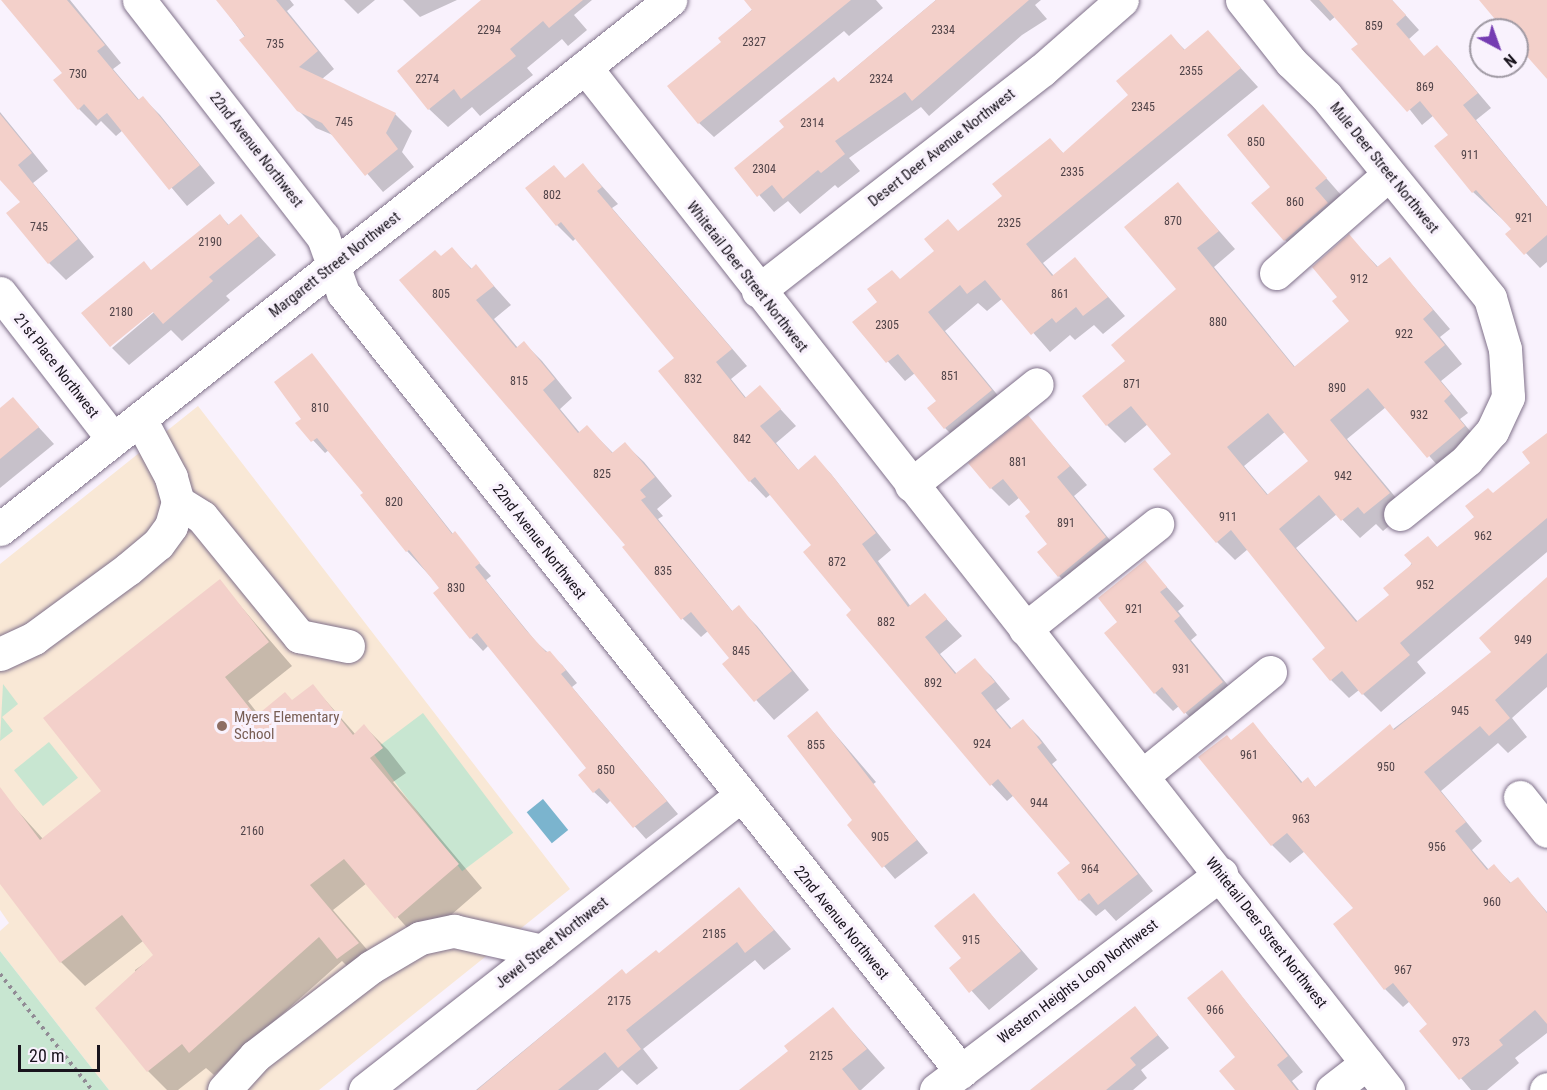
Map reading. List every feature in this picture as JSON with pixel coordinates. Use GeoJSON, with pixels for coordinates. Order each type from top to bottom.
{"type":"FeatureCollection","features":[{"type":"Feature","properties":{"kind":"street","name":"22nd Avenue Northwest"},"geometry":{"type":"LineString","coordinates":[[139,0],[323,237],[344,294],[739,796],[948,1081]]}},
{"type":"Feature","properties":{"kind":"street","name":"Margarett Street Northwest"},"geometry":{"type":"LineString","coordinates":[[0,529],[670,0]]}},
{"type":"Feature","properties":{"kind":"street","name":"Desert Deer Avenue Northwest"},"geometry":{"type":"LineString","coordinates":[[758,291],[1042,70],[1122,0]]}},
{"type":"Feature","properties":{"kind":"street","name":"Mule Deer Street Northwest"},"geometry":{"type":"LineString","coordinates":[[1242,0],[1491,298],[1505,349],[1508,397],[1492,431],[1467,460],[1400,514]]}},
{"type":"Feature","properties":{"kind":"street","name":"Whitetail Deer Street Northwest"},"geometry":{"type":"LineString","coordinates":[[585,67],[758,291],[1221,874],[1388,1090]]}},
{"type":"Feature","properties":{"kind":"street"},"geometry":{"type":"LineString","coordinates":[[1276,273],[1389,174]]}},
{"type":"Feature","properties":{"kind":"street","name":"21st Place Northwest"},"geometry":{"type":"LineString","coordinates":[[0,293],[113,440]]}},
{"type":"Feature","properties":{"kind":"street"},"geometry":{"type":"LineString","coordinates":[[911,485],[1037,384]]}},
{"type":"Feature","properties":{"kind":"street"},"geometry":{"type":"LineString","coordinates":[[0,654],[34,638],[159,544],[171,526],[178,502],[171,477],[140,419]]}},
{"type":"Feature","properties":{"kind":"street"},"geometry":{"type":"LineString","coordinates":[[178,502],[202,517],[299,636],[348,646]]}},
{"type":"Feature","properties":{"kind":"street"},"geometry":{"type":"LineString","coordinates":[[1025,629],[1157,524]]}},
{"type":"Feature","properties":{"kind":"street"},"geometry":{"type":"LineString","coordinates":[[1142,776],[1270,672]]}},
{"type":"Feature","properties":{"kind":"street","name":"Jewel Street Northwest"},"geometry":{"type":"LineString","coordinates":[[365,1090],[739,796]]}},
{"type":"Feature","properties":{"kind":"street"},"geometry":{"type":"LineString","coordinates":[[1521,797],[1547,831]]}},
{"type":"Feature","properties":{"kind":"street","name":"Western Heights Loop Northwest"},"geometry":{"type":"LineString","coordinates":[[948,1081],[1221,874]]}},
{"type":"Feature","properties":{"kind":"street"},"geometry":{"type":"LineString","coordinates":[[224,1090],[255,1056],[371,967],[420,938],[454,931],[543,951]]}},
{"type":"Feature","properties":{"kind":"street"},"geometry":{"type":"LineString","coordinates":[[1332,1090],[1367,1063]]}},
{"type":"Feature","properties":{"kind":"path"},"geometry":{"type":"LineString","coordinates":[[0,974],[92,1090]]}},
{"type":"Feature","properties":{"kind":"shaded area","name":"Myers Elementary School"},"geometry":{"type":"Polygon","coordinates":[[[198,406],[570,889],[319,1090],[109,1090],[0,951],[0,931],[9,923],[0,910],[0,564],[198,406]]]}},
{"type":"Feature","properties":{"kind":"green space"},"geometry":{"type":"Polygon","coordinates":[[[3,684],[18,704],[2,717],[13,731],[0,741],[3,684]]]}},
{"type":"Feature","properties":{"kind":"green space"},"geometry":{"type":"Polygon","coordinates":[[[423,713],[513,833],[462,871],[372,752],[423,713]]]}},
{"type":"Feature","properties":{"kind":"green space"},"geometry":{"type":"Polygon","coordinates":[[[49,742],[78,778],[43,806],[14,770],[49,742]]]}},
{"type":"Feature","properties":{"kind":"green space"},"geometry":{"type":"Polygon","coordinates":[[[0,951],[109,1090],[0,1090],[0,951]]]}},
{"type":"Feature","properties":{"kind":"water"},"geometry":{"type":"Polygon","coordinates":[[[543,799],[568,830],[552,843],[527,812],[543,799]]]}},
{"type":"Feature","properties":{"kind":"building"},"geometry":{"type":"Polygon","coordinates":[[[1,0],[67,0],[105,45],[97,51],[138,100],[143,96],[200,165],[169,190],[107,113],[98,120],[84,104],[78,110],[53,80],[62,73],[1,0]]]}},
{"type":"Feature","properties":{"kind":"building"},"geometry":{"type":"Polygon","coordinates":[[[216,0],[276,0],[318,51],[299,67],[396,113],[386,133],[398,149],[365,176],[322,123],[297,111],[239,40],[245,36],[216,0]]]}},
{"type":"Feature","properties":{"kind":"building"},"geometry":{"type":"Polygon","coordinates":[[[481,0],[583,0],[549,28],[543,21],[510,49],[516,56],[461,99],[454,89],[428,110],[397,71],[481,0]]]}},
{"type":"Feature","properties":{"kind":"building"},"geometry":{"type":"Polygon","coordinates":[[[744,0],[851,0],[698,124],[667,86],[721,42],[718,38],[752,10],[744,0]]]}},
{"type":"Feature","properties":{"kind":"building"},"geometry":{"type":"Polygon","coordinates":[[[936,0],[1029,0],[912,101],[905,92],[835,141],[845,154],[821,173],[818,170],[783,199],[772,185],[757,197],[734,168],[784,127],[779,121],[834,77],[838,82],[936,0]]]}},
{"type":"Feature","properties":{"kind":"building"},"geometry":{"type":"Polygon","coordinates":[[[1319,0],[1392,0],[1406,15],[1396,24],[1424,56],[1437,45],[1478,93],[1463,105],[1547,207],[1547,235],[1524,255],[1505,234],[1511,229],[1476,190],[1472,193],[1434,146],[1448,135],[1420,101],[1407,112],[1351,49],[1358,44],[1319,0]]]}},
{"type":"Feature","properties":{"kind":"building"},"geometry":{"type":"Polygon","coordinates":[[[1479,0],[1547,0],[1547,79],[1529,59],[1529,18],[1494,18],[1479,0]]]}},
{"type":"Feature","properties":{"kind":"building"},"geometry":{"type":"Polygon","coordinates":[[[1208,30],[1241,68],[1026,244],[1052,276],[1075,257],[1108,297],[1083,316],[1076,307],[1056,323],[1052,318],[1031,335],[985,280],[967,294],[960,285],[928,312],[992,390],[944,429],[927,408],[936,401],[898,354],[886,363],[852,322],[877,302],[867,289],[892,270],[900,279],[934,251],[924,239],[948,219],[958,231],[1002,196],[992,184],[1050,138],[1063,153],[1128,95],[1116,81],[1171,34],[1184,50],[1208,30]]]}},
{"type":"Feature","properties":{"kind":"building"},"geometry":{"type":"Polygon","coordinates":[[[1263,104],[1327,178],[1315,188],[1328,203],[1284,241],[1251,203],[1270,187],[1227,135],[1263,104]]]}},
{"type":"Feature","properties":{"kind":"building"},"geometry":{"type":"Polygon","coordinates":[[[0,114],[32,153],[18,165],[78,239],[48,264],[6,213],[20,202],[0,180],[0,114]]]}},
{"type":"Feature","properties":{"kind":"building"},"geometry":{"type":"Polygon","coordinates":[[[583,163],[602,187],[597,191],[732,349],[716,362],[745,398],[760,385],[781,409],[760,426],[798,470],[815,455],[876,533],[862,544],[908,607],[925,593],[947,619],[925,637],[955,674],[975,658],[995,682],[981,693],[1010,729],[1023,719],[1042,743],[1037,747],[1138,874],[1098,905],[1089,893],[1079,901],[1057,873],[1070,863],[998,779],[990,786],[846,615],[851,610],[803,552],[811,545],[755,477],[749,482],[658,371],[674,358],[561,222],[556,226],[525,188],[554,165],[565,178],[583,163]]]}},
{"type":"Feature","properties":{"kind":"building"},"geometry":{"type":"Polygon","coordinates":[[[1178,182],[1219,231],[1197,248],[1294,367],[1349,321],[1332,301],[1337,297],[1312,267],[1349,234],[1377,267],[1390,257],[1433,310],[1423,319],[1445,345],[1424,362],[1451,394],[1444,401],[1465,426],[1427,458],[1368,388],[1330,420],[1390,493],[1364,514],[1358,507],[1341,521],[1319,495],[1279,529],[1356,622],[1389,595],[1383,588],[1412,564],[1404,555],[1428,536],[1437,547],[1474,517],[1465,506],[1488,488],[1493,493],[1530,463],[1522,452],[1547,433],[1547,518],[1400,643],[1410,655],[1362,695],[1342,671],[1330,681],[1312,659],[1325,648],[1231,530],[1216,543],[1153,469],[1171,454],[1131,406],[1106,426],[1082,396],[1125,361],[1111,345],[1176,289],[1124,227],[1178,182]],[[1268,413],[1227,447],[1267,495],[1308,461],[1268,413]]]}},
{"type":"Feature","properties":{"kind":"building"},"geometry":{"type":"Polygon","coordinates":[[[220,214],[228,225],[241,214],[259,236],[209,277],[213,281],[163,324],[153,312],[110,347],[81,313],[144,261],[151,270],[220,214]]]}},
{"type":"Feature","properties":{"kind":"building"},"geometry":{"type":"Polygon","coordinates":[[[452,247],[471,269],[476,264],[494,286],[476,300],[516,348],[524,341],[555,379],[543,390],[578,433],[587,425],[612,453],[625,442],[655,477],[640,490],[646,497],[641,500],[732,611],[739,605],[792,671],[754,702],[722,664],[729,658],[691,612],[681,620],[622,547],[625,545],[399,280],[435,250],[441,256],[452,247]]]}},
{"type":"Feature","properties":{"kind":"building"},"geometry":{"type":"Polygon","coordinates":[[[312,353],[452,534],[455,531],[480,563],[475,567],[525,629],[546,652],[550,651],[566,670],[561,674],[667,801],[633,828],[599,788],[593,793],[578,775],[586,768],[477,633],[470,639],[433,593],[439,588],[409,550],[406,552],[360,495],[363,493],[317,438],[311,442],[295,423],[301,419],[274,382],[312,353]]]}},
{"type":"Feature","properties":{"kind":"building"},"geometry":{"type":"Polygon","coordinates":[[[13,397],[39,427],[0,459],[0,408],[13,397]]]}},
{"type":"Feature","properties":{"kind":"building"},"geometry":{"type":"Polygon","coordinates":[[[1028,415],[1070,466],[1057,477],[1106,537],[1058,577],[1037,552],[1047,544],[1025,516],[1030,512],[1003,479],[990,489],[968,463],[1028,415]]]}},
{"type":"Feature","properties":{"kind":"building"},"geometry":{"type":"Polygon","coordinates":[[[1145,560],[1167,587],[1160,592],[1180,616],[1174,621],[1223,682],[1184,714],[1162,687],[1154,694],[1104,633],[1117,622],[1098,598],[1145,560]]]}},
{"type":"Feature","properties":{"kind":"building"},"geometry":{"type":"Polygon","coordinates":[[[1547,577],[1547,653],[1495,700],[1510,718],[1489,736],[1480,726],[1424,772],[1466,822],[1455,831],[1487,870],[1494,864],[1510,883],[1518,877],[1547,913],[1547,1024],[1535,1010],[1499,1040],[1503,1045],[1459,1080],[1419,1031],[1427,1024],[1393,983],[1384,990],[1333,924],[1353,908],[1287,833],[1271,846],[1198,757],[1227,735],[1231,740],[1253,722],[1301,783],[1308,777],[1315,787],[1390,724],[1394,730],[1491,652],[1479,638],[1547,577]]]}},
{"type":"Feature","properties":{"kind":"building"},"geometry":{"type":"Polygon","coordinates":[[[220,579],[269,642],[225,677],[256,716],[285,692],[292,700],[313,684],[353,735],[364,724],[383,748],[370,758],[459,864],[395,919],[344,859],[310,885],[359,943],[337,959],[319,937],[189,1053],[182,1044],[147,1072],[95,1008],[153,955],[122,915],[60,963],[0,884],[0,787],[40,840],[101,791],[43,718],[220,579]]]}},
{"type":"Feature","properties":{"kind":"building"},"geometry":{"type":"Polygon","coordinates":[[[817,711],[917,840],[882,868],[847,825],[852,820],[787,736],[817,711]]]}},
{"type":"Feature","properties":{"kind":"building"},"geometry":{"type":"Polygon","coordinates":[[[739,887],[774,930],[745,953],[737,942],[626,1030],[641,1049],[618,1068],[605,1052],[558,1090],[477,1090],[622,969],[626,974],[656,950],[659,953],[739,887]]]}},
{"type":"Feature","properties":{"kind":"building"},"geometry":{"type":"Polygon","coordinates":[[[974,893],[1021,951],[969,993],[949,968],[961,958],[934,926],[974,893]]]}},
{"type":"Feature","properties":{"kind":"building"},"geometry":{"type":"Polygon","coordinates":[[[1222,970],[1288,1056],[1277,1065],[1297,1090],[1235,1090],[1219,1071],[1235,1057],[1187,998],[1222,970]]]}},
{"type":"Feature","properties":{"kind":"building"},"geometry":{"type":"Polygon","coordinates":[[[1135,1006],[1158,1035],[1130,1058],[1136,1065],[1106,1090],[1030,1090],[1135,1006]]]}},
{"type":"Feature","properties":{"kind":"building"},"geometry":{"type":"Polygon","coordinates":[[[833,1007],[867,1049],[842,1069],[859,1090],[739,1090],[788,1051],[784,1046],[833,1007]]]}},
{"type":"Feature","properties":{"kind":"place","name":"Myers Elementary School"},"geometry":{"type":"Point","coordinates":[222,726]}}]}
